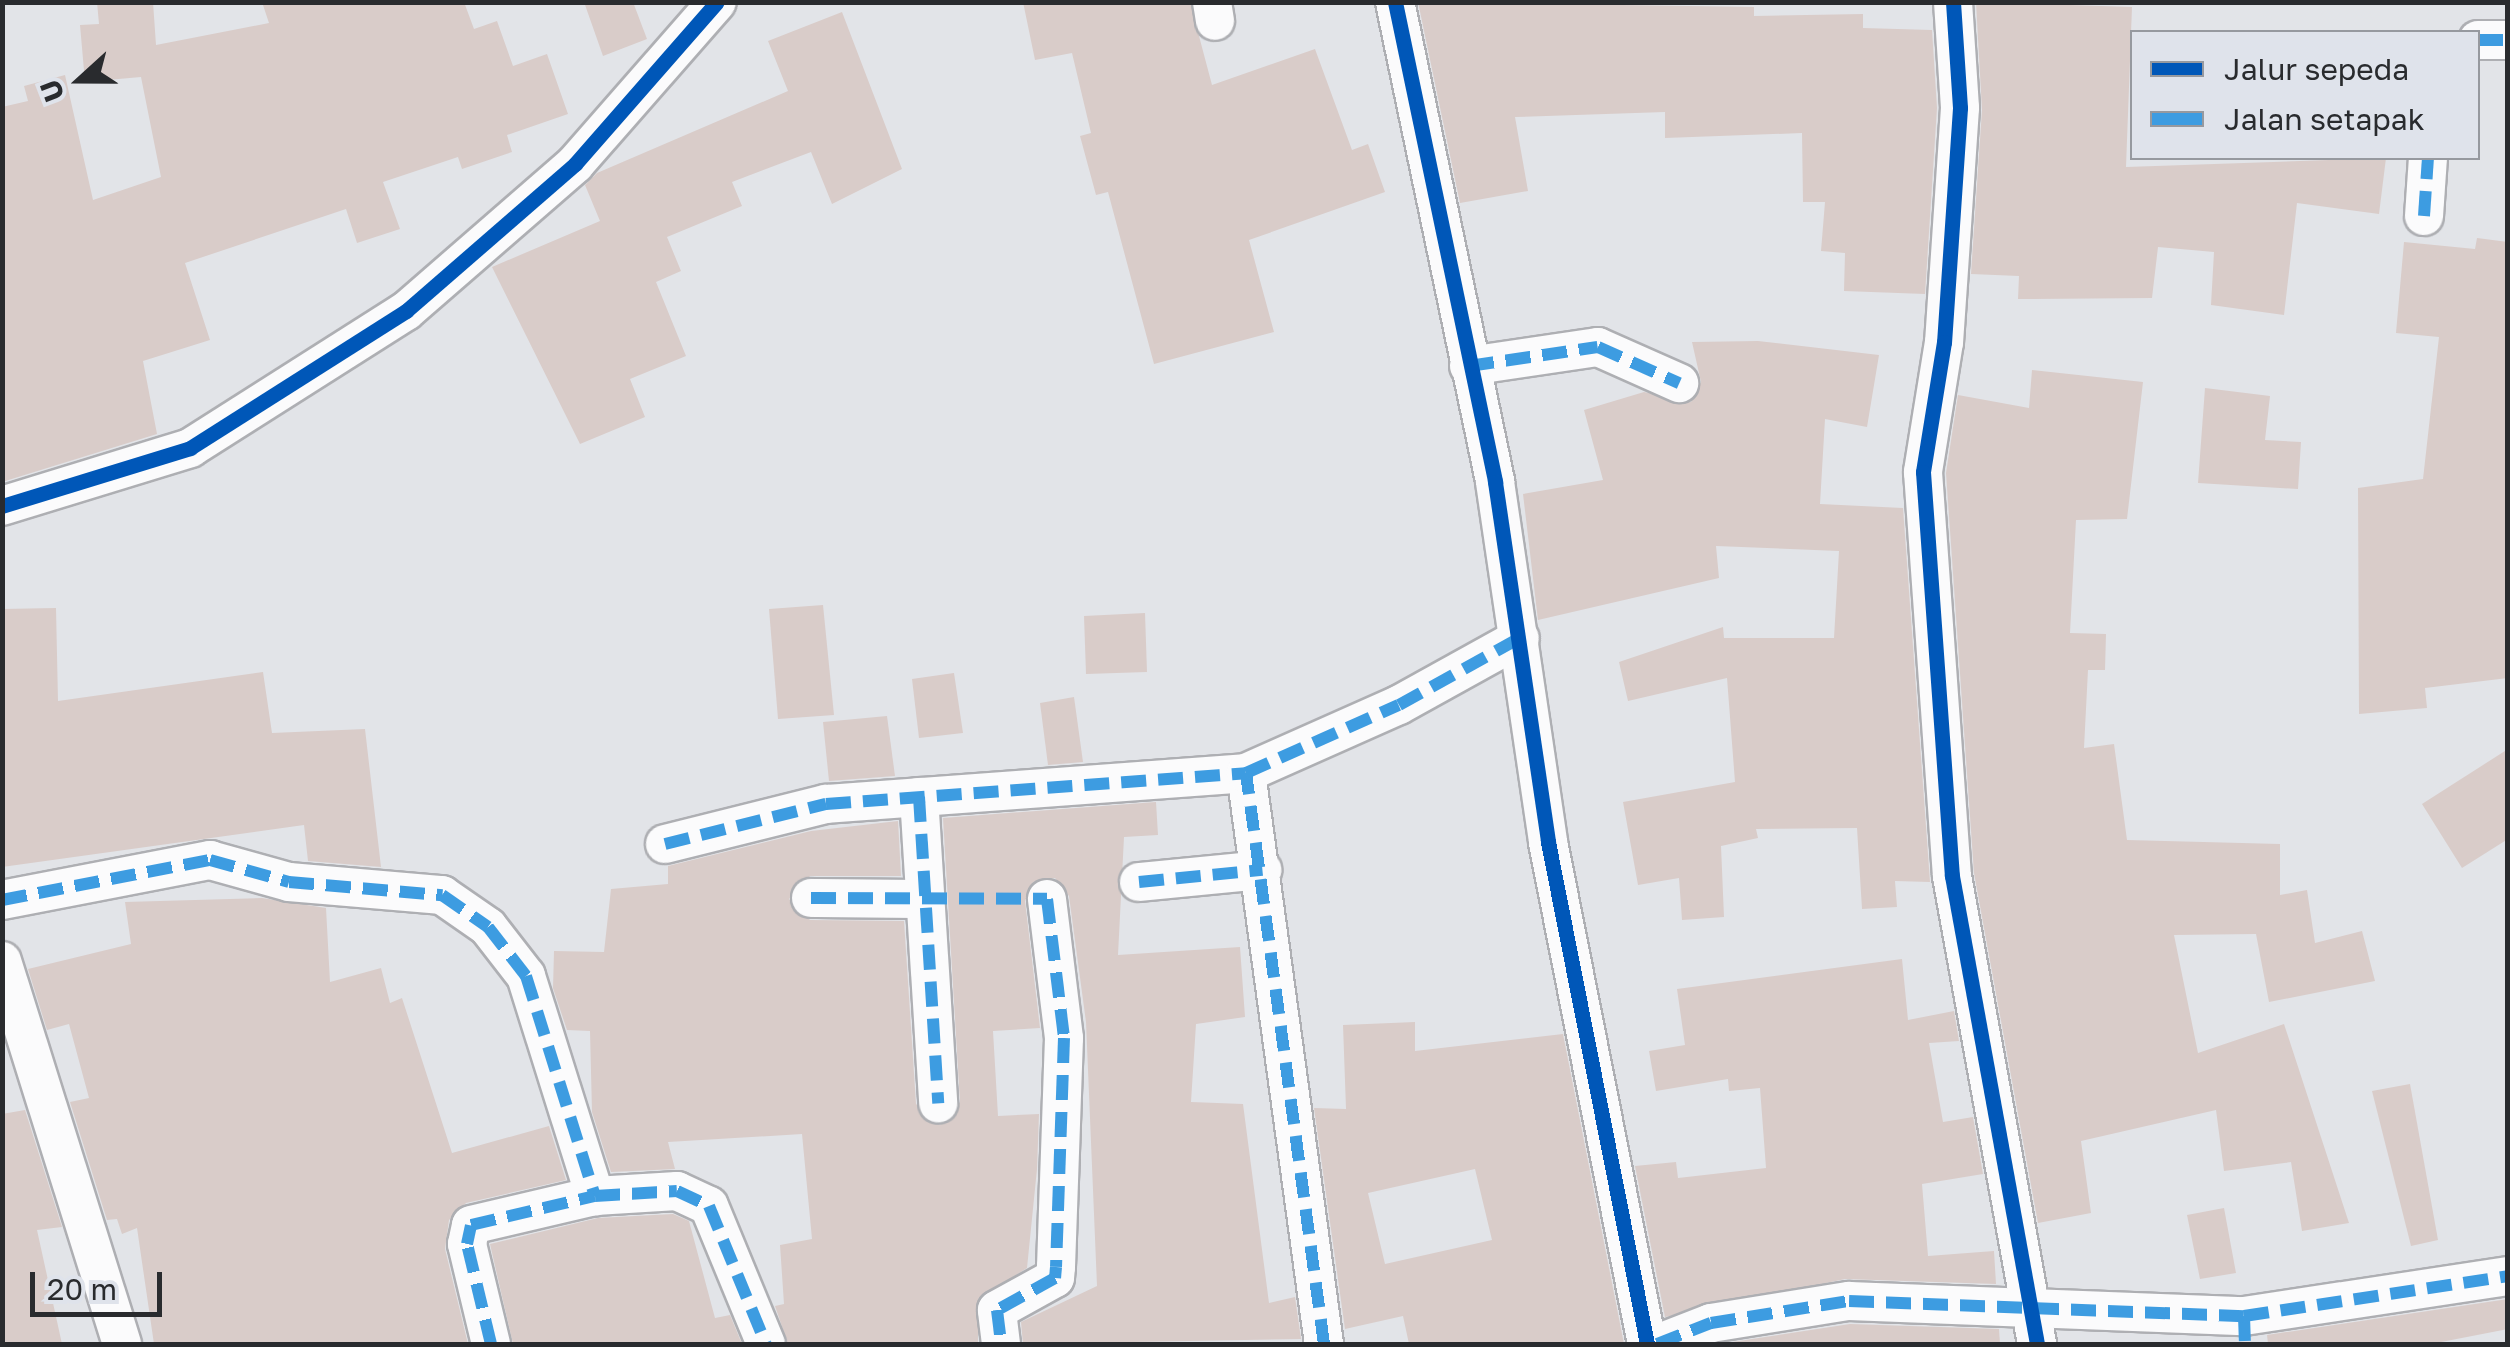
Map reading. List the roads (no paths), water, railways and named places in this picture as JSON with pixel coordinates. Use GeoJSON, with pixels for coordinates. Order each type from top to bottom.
{"type":"FeatureCollection","features":[{"type":"Feature","properties":{"kind":"street"},"geometry":{"type":"LineString","coordinates":[[2,506],[190,448],[406,311],[574,164],[717,2]]}},
{"type":"Feature","properties":{"kind":"street"},"geometry":{"type":"LineString","coordinates":[[1395,2],[1469,366],[1520,638],[1548,842],[1647,1344]]}},
{"type":"Feature","properties":{"kind":"street"},"geometry":{"type":"LineString","coordinates":[[1953,2],[1960,108],[1937,368],[1923,472],[1952,876],[2037,1344]]}},
{"type":"Feature","properties":{"kind":"street"},"geometry":{"type":"LineString","coordinates":[[2480,40],[2508,40]]}},
{"type":"Feature","properties":{"kind":"street"},"geometry":{"type":"LineString","coordinates":[[2424,216],[2428,160]]}},
{"type":"Feature","properties":{"kind":"street"},"geometry":{"type":"LineString","coordinates":[[1469,366],[1598,347],[1679,382]]}},
{"type":"Feature","properties":{"kind":"street"},"geometry":{"type":"LineString","coordinates":[[665,844],[826,804],[1246,773],[1399,705],[1520,638]]}},
{"type":"Feature","properties":{"kind":"street"},"geometry":{"type":"LineString","coordinates":[[1246,773],[1324,1344]]}},
{"type":"Feature","properties":{"kind":"street"},"geometry":{"type":"LineString","coordinates":[[919,797],[938,1103]]}},
{"type":"Feature","properties":{"kind":"street"},"geometry":{"type":"LineString","coordinates":[[2,900],[210,860],[289,882],[442,895],[488,927],[526,976],[595,1196]]}},
{"type":"Feature","properties":{"kind":"street"},"geometry":{"type":"LineString","coordinates":[[1139,882],[1262,870]]}},
{"type":"Feature","properties":{"kind":"street"},"geometry":{"type":"LineString","coordinates":[[811,898],[923,900]]}},
{"type":"Feature","properties":{"kind":"street"},"geometry":{"type":"LineString","coordinates":[[1002,1344],[996,1310],[1054,1278],[1056,1267],[1064,1038],[1047,899]]}},
{"type":"Feature","properties":{"kind":"street"},"geometry":{"type":"LineString","coordinates":[[2,961],[122,1344]]}},
{"type":"Feature","properties":{"kind":"street"},"geometry":{"type":"LineString","coordinates":[[491,1344],[466,1232],[595,1196],[685,1191],[709,1206],[766,1344]]}},
{"type":"Feature","properties":{"kind":"street"},"geometry":{"type":"LineString","coordinates":[[1656,1344],[1711,1324],[1849,1302],[2031,1307],[2244,1330],[2508,1276]]}}]}
